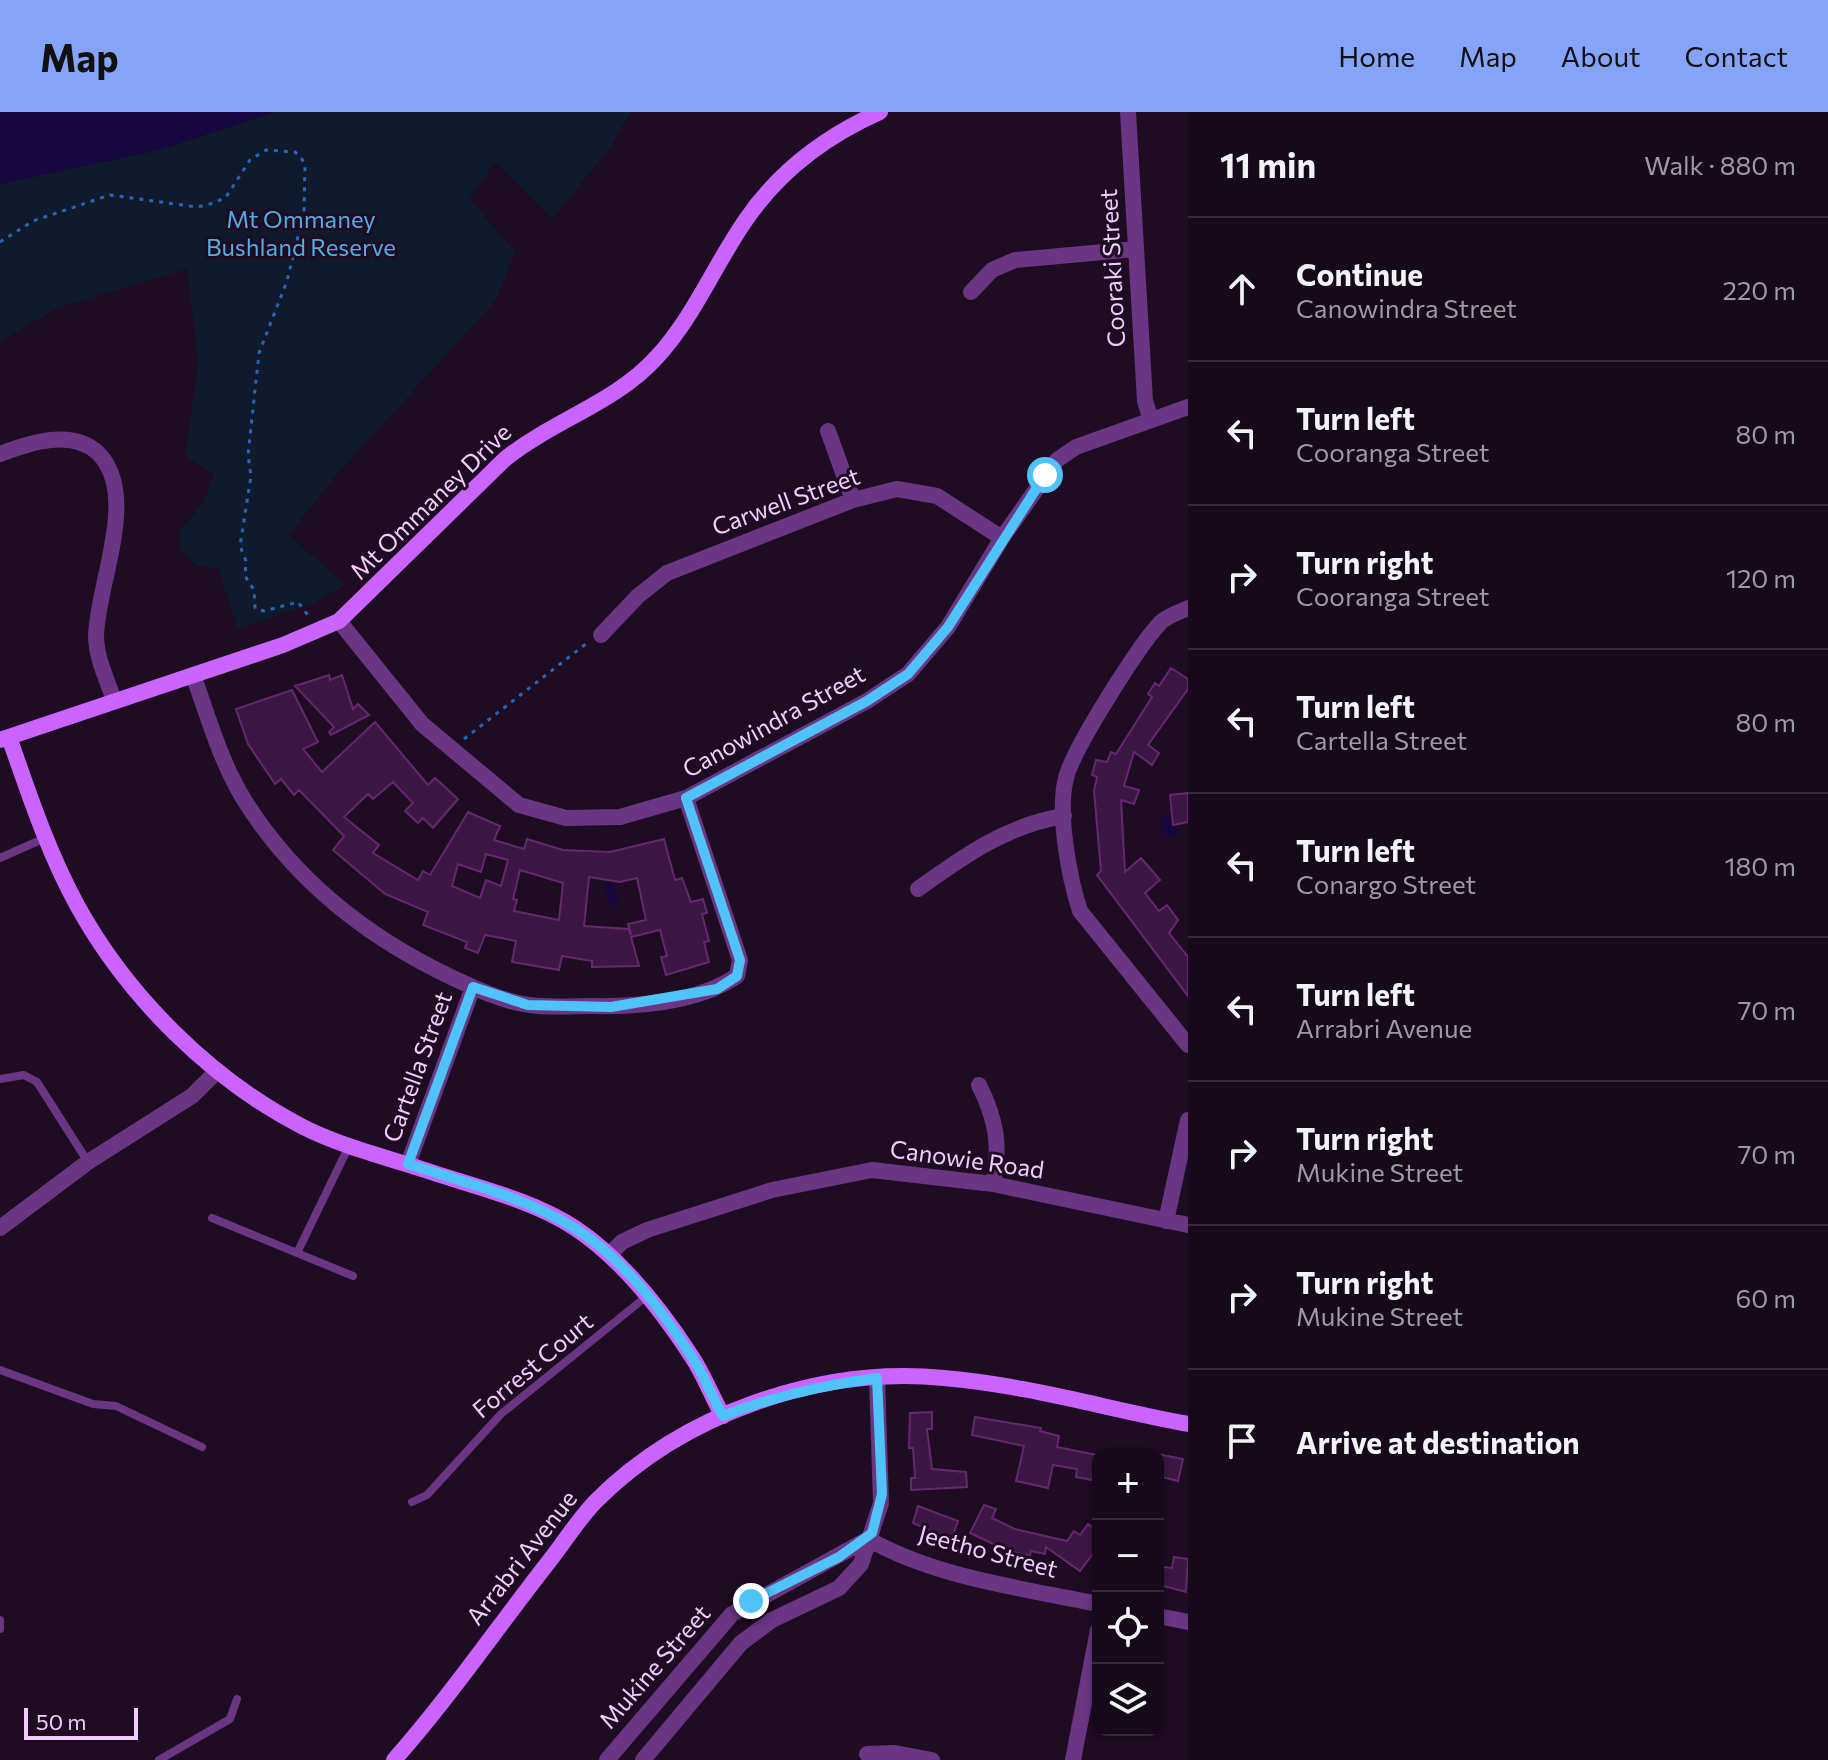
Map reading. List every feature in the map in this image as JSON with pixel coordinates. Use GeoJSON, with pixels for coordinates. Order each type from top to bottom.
{"type":"FeatureCollection","features":[{"type":"Feature","properties":{"kind":"street","name":"Mt Ommaney Drive"},"geometry":{"type":"LineString","coordinates":[[5,738],[283,645],[339,621],[505,459],[532,437],[613,393],[654,361],[689,317],[744,221],[765,193],[817,147],[880,112]]}},
{"type":"Feature","properties":{"kind":"street","name":"Cooraki Street"},"geometry":{"type":"LineString","coordinates":[[1128,112],[1145,401],[1151,420]]}},
{"type":"Feature","properties":{"kind":"street"},"geometry":{"type":"LineString","coordinates":[[971,292],[992,270],[1015,260],[1136,249]]}},
{"type":"Feature","properties":{"kind":"street","name":"Canowindra Street"},"geometry":{"type":"LineString","coordinates":[[339,621],[422,724],[519,805],[566,818],[620,817],[686,798],[867,701],[908,674],[948,627],[1002,538],[1057,460],[1076,447],[1188,407]]}},
{"type":"Feature","properties":{"kind":"street"},"geometry":{"type":"LineString","coordinates":[[828,431],[853,500]]}},
{"type":"Feature","properties":{"kind":"street"},"geometry":{"type":"LineString","coordinates":[[0,454],[22,446],[70,440],[91,446],[105,460],[113,477],[117,501],[96,635],[114,700]]}},
{"type":"Feature","properties":{"kind":"street","name":"Carwell Street"},"geometry":{"type":"LineString","coordinates":[[601,635],[667,573],[853,500],[897,489],[937,496],[1002,538]]}},
{"type":"Feature","properties":{"kind":"street"},"geometry":{"type":"LineString","coordinates":[[1188,608],[1163,620],[1082,744],[1066,779],[1064,816],[1073,889],[1080,911],[1188,1045]]}},
{"type":"Feature","properties":{"kind":"street"},"geometry":{"type":"LineString","coordinates":[[193,675],[219,749],[242,796],[270,837],[305,878],[344,913],[386,943],[473,987],[528,1005],[611,1007],[717,989],[737,976],[740,960],[686,798]]}},
{"type":"Feature","properties":{"kind":"street"},"geometry":{"type":"LineString","coordinates":[[5,738],[45,838],[76,903],[125,978],[217,1071],[302,1126],[348,1148],[505,1196],[560,1221],[609,1255],[648,1295],[694,1359],[723,1416]]}},
{"type":"Feature","properties":{"kind":"street"},"geometry":{"type":"LineString","coordinates":[[918,889],[999,834],[1034,821],[1064,816]]}},
{"type":"Feature","properties":{"kind":"street","name":"Cartella Street"},"geometry":{"type":"LineString","coordinates":[[408,1164],[473,987]]}},
{"type":"Feature","properties":{"kind":"street"},"geometry":{"type":"LineString","coordinates":[[0,1228],[88,1162],[192,1096],[217,1071]]}},
{"type":"Feature","properties":{"kind":"street"},"geometry":{"type":"LineString","coordinates":[[979,1085],[997,1128],[999,1157],[993,1184]]}},
{"type":"Feature","properties":{"kind":"street"},"geometry":{"type":"LineString","coordinates":[[1166,1221],[1188,1120]]}},
{"type":"Feature","properties":{"kind":"street","name":"Canowie Road"},"geometry":{"type":"LineString","coordinates":[[609,1255],[622,1242],[647,1230],[826,1177],[872,1170],[993,1184],[1188,1225]]}},
{"type":"Feature","properties":{"kind":"street","name":"Arrabri Avenue"},"geometry":{"type":"LineString","coordinates":[[394,1760],[595,1502],[654,1455],[723,1416],[808,1388],[877,1378],[932,1377],[1006,1386],[1188,1424]]}},
{"type":"Feature","properties":{"kind":"street","name":"Mukine Street"},"geometry":{"type":"LineString","coordinates":[[643,1760],[741,1643],[772,1620],[833,1592],[852,1575],[866,1555],[882,1494],[877,1378]]}},
{"type":"Feature","properties":{"kind":"street","name":"Mukine Street"},"geometry":{"type":"LineString","coordinates":[[607,1760],[732,1614],[868,1539]]}},
{"type":"Feature","properties":{"kind":"street","name":"Jeetho Street"},"geometry":{"type":"LineString","coordinates":[[868,1539],[914,1559],[976,1578],[1092,1603]]}},
{"type":"Feature","properties":{"kind":"street"},"geometry":{"type":"LineString","coordinates":[[1164,1617],[1188,1622]]}},
{"type":"Feature","properties":{"kind":"street"},"geometry":{"type":"LineString","coordinates":[[1073,1760],[1092,1661]]}},
{"type":"Feature","properties":{"kind":"street"},"geometry":{"type":"LineString","coordinates":[[867,1754],[895,1753],[932,1760]]}},
{"type":"Feature","properties":{"kind":"lane"},"geometry":{"type":"LineString","coordinates":[[0,858],[45,838]]}},
{"type":"Feature","properties":{"kind":"lane"},"geometry":{"type":"LineString","coordinates":[[0,1079],[24,1075],[37,1082],[88,1162]]}},
{"type":"Feature","properties":{"kind":"lane"},"geometry":{"type":"LineString","coordinates":[[297,1253],[348,1148]]}},
{"type":"Feature","properties":{"kind":"lane"},"geometry":{"type":"LineString","coordinates":[[212,1218],[353,1276]]}},
{"type":"Feature","properties":{"kind":"lane","name":"Forrest Court"},"geometry":{"type":"LineString","coordinates":[[412,1502],[427,1495],[501,1414],[648,1295]]}},
{"type":"Feature","properties":{"kind":"lane"},"geometry":{"type":"LineString","coordinates":[[0,1370],[93,1404],[116,1406],[202,1447]]}},
{"type":"Feature","properties":{"kind":"lane"},"geometry":{"type":"LineString","coordinates":[[0,1620],[0,1629]]}},
{"type":"Feature","properties":{"kind":"lane"},"geometry":{"type":"LineString","coordinates":[[159,1760],[230,1719],[237,1699]]}},
{"type":"Feature","properties":{"kind":"path"},"geometry":{"type":"LineString","coordinates":[[0,242],[33,221],[110,195],[197,207],[214,203],[226,197],[250,160],[266,150],[295,152],[301,157],[305,166],[304,212],[287,281],[259,353],[248,455],[251,476],[240,546],[246,561],[245,576],[254,590],[255,608],[264,611],[298,602],[310,618]]}},
{"type":"Feature","properties":{"kind":"path"},"geometry":{"type":"LineString","coordinates":[[452,750],[579,647],[601,635]]}},
{"type":"Feature","properties":{"kind":"green space","name":"Mt Ommaney Bushland Reserve"},"geometry":{"type":"Polygon","coordinates":[[[275,112],[631,112],[611,146],[553,219],[495,162],[470,199],[515,252],[496,300],[333,479],[289,535],[345,585],[314,603],[238,629],[218,569],[196,565],[180,550],[179,532],[203,503],[214,474],[185,457],[198,362],[187,269],[60,307],[0,341],[0,184],[159,150],[275,112]]]}},
{"type":"Feature","properties":{"kind":"shaded area"},"geometry":{"type":"Polygon","coordinates":[[[0,112],[275,112],[159,150],[0,184],[0,112]]]}},
{"type":"Feature","properties":{"kind":"shaded area"},"geometry":{"type":"Polygon","coordinates":[[[1172,815],[1178,836],[1163,838],[1161,816],[1172,815]]]}},
{"type":"Feature","properties":{"kind":"shaded area"},"geometry":{"type":"Polygon","coordinates":[[[609,883],[614,886],[619,903],[612,909],[604,887],[609,883]]]}},
{"type":"Feature","properties":{"kind":"building"},"geometry":{"type":"Polygon","coordinates":[[[1171,668],[1188,679],[1188,689],[1148,745],[1159,753],[1152,765],[1134,752],[1124,786],[1139,790],[1134,804],[1121,800],[1125,872],[1141,858],[1160,880],[1145,893],[1159,911],[1167,905],[1178,920],[1169,933],[1188,957],[1188,996],[1097,875],[1101,871],[1094,791],[1097,777],[1092,775],[1096,760],[1107,762],[1111,752],[1116,754],[1152,697],[1148,694],[1155,683],[1159,686],[1171,668]]]}},
{"type":"Feature","properties":{"kind":"building"},"geometry":{"type":"Polygon","coordinates":[[[329,675],[330,680],[342,675],[353,709],[358,704],[369,715],[331,735],[329,732],[334,727],[295,686],[329,675]]]}},
{"type":"Feature","properties":{"kind":"building"},"geometry":{"type":"Polygon","coordinates":[[[292,690],[318,742],[303,749],[322,772],[375,722],[428,785],[435,778],[458,799],[433,828],[423,818],[418,823],[405,811],[413,803],[393,782],[373,799],[368,794],[344,817],[379,845],[373,853],[418,880],[423,871],[430,875],[468,812],[500,826],[494,840],[524,849],[527,839],[563,850],[610,852],[664,839],[675,880],[682,878],[691,902],[703,899],[707,913],[702,914],[709,941],[704,942],[709,962],[666,975],[661,957],[667,956],[660,930],[631,937],[639,966],[592,967],[592,961],[562,956],[559,970],[512,962],[516,941],[485,935],[478,953],[465,948],[467,942],[423,925],[428,912],[385,894],[333,850],[344,836],[299,790],[294,795],[281,779],[275,784],[248,744],[236,709],[292,690]],[[486,854],[481,872],[458,864],[452,886],[480,898],[486,880],[501,886],[508,860],[486,854]],[[520,870],[513,899],[517,900],[514,911],[559,920],[563,883],[520,870]],[[589,877],[584,926],[629,929],[631,935],[628,924],[646,920],[637,878],[620,882],[589,877]]]}},
{"type":"Feature","properties":{"kind":"building"},"geometry":{"type":"Polygon","coordinates":[[[1188,793],[1188,822],[1173,825],[1170,795],[1188,793]]]}},
{"type":"Feature","properties":{"kind":"building"},"geometry":{"type":"Polygon","coordinates":[[[932,1412],[932,1429],[927,1429],[932,1469],[966,1472],[967,1487],[911,1490],[911,1478],[915,1478],[913,1448],[909,1448],[910,1413],[932,1412]]]}},
{"type":"Feature","properties":{"kind":"building"},"geometry":{"type":"Polygon","coordinates":[[[975,1417],[1041,1428],[1040,1431],[1059,1436],[1057,1447],[1092,1454],[1092,1480],[1076,1477],[1077,1469],[1053,1465],[1048,1488],[1016,1481],[1024,1446],[972,1435],[975,1417]]]}},
{"type":"Feature","properties":{"kind":"building"},"geometry":{"type":"Polygon","coordinates":[[[1164,1455],[1183,1459],[1178,1481],[1164,1478],[1164,1455]]]}},
{"type":"Feature","properties":{"kind":"building"},"geometry":{"type":"Polygon","coordinates":[[[984,1505],[996,1509],[992,1518],[1015,1529],[1067,1541],[1074,1531],[1080,1535],[1088,1524],[1092,1527],[1092,1555],[1080,1571],[1046,1547],[1045,1554],[1031,1551],[1030,1556],[1008,1551],[970,1533],[984,1505]]]}},
{"type":"Feature","properties":{"kind":"building"},"geometry":{"type":"Polygon","coordinates":[[[918,1506],[958,1521],[951,1540],[913,1523],[918,1506]]]}},
{"type":"Feature","properties":{"kind":"building"},"geometry":{"type":"Polygon","coordinates":[[[1174,1557],[1188,1559],[1186,1592],[1164,1586],[1164,1567],[1172,1568],[1174,1557]]]}},
{"type":"Feature","properties":{"kind":"route"},"geometry":{"type":"LineString","coordinates":[[751,1601],[823,1566],[868,1539],[872,1533],[882,1494],[877,1378],[822,1385],[765,1400],[723,1416],[694,1359],[648,1295],[609,1255],[573,1227],[505,1196],[408,1164],[473,987],[528,1005],[611,1007],[694,995],[717,989],[737,976],[740,960],[686,798],[867,701],[908,674],[948,627],[1045,475]]}}]}
